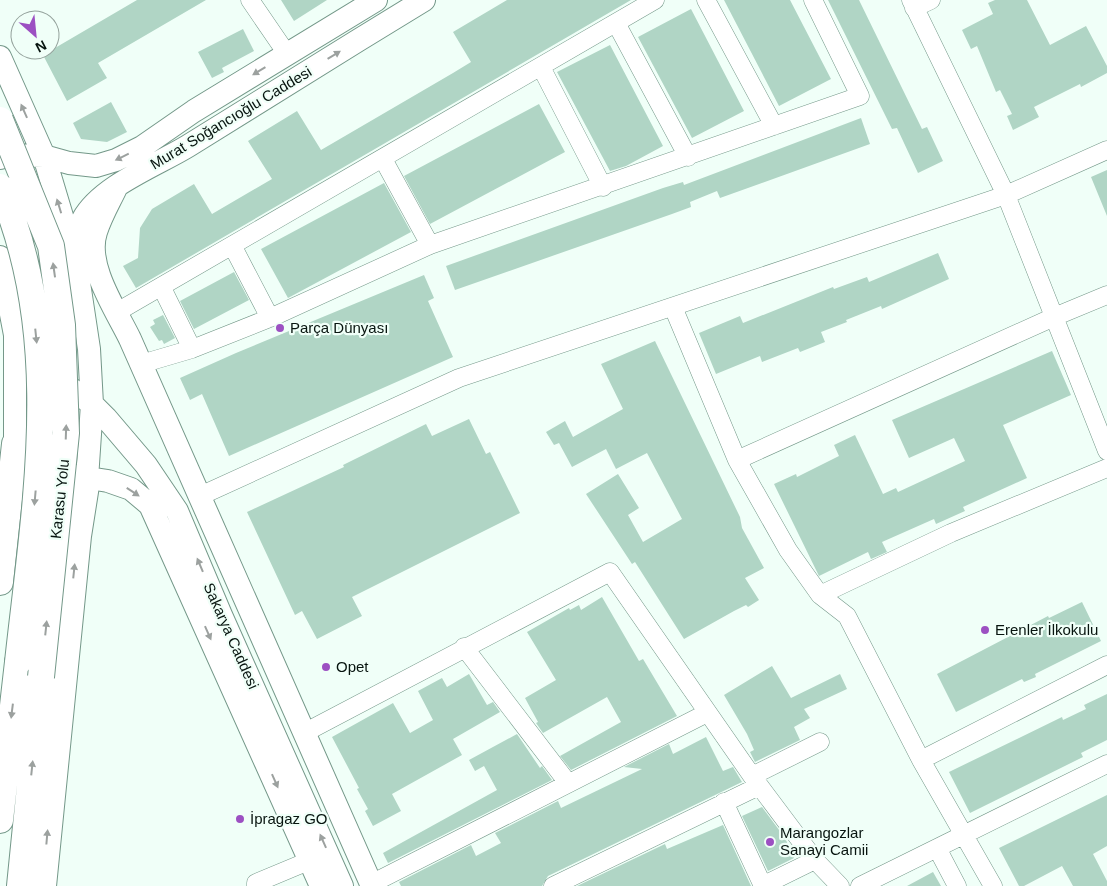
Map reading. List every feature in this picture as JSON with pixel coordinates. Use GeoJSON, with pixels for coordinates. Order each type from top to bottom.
{"type":"FeatureCollection","features":[{"type":"Feature","properties":{"kind":"highway","name":"Karasu Yolu"},"geometry":{"type":"LineString","coordinates":[[0,120],[51,246],[62,325],[66,433],[20,886]]}},
{"type":"Feature","properties":{"kind":"highway","name":"Karasu Yolu"},"geometry":{"type":"LineString","coordinates":[[0,187],[26,265],[32,298],[41,381],[41,438],[0,820]]}},
{"type":"Feature","properties":{"kind":"highway"},"geometry":{"type":"LineString","coordinates":[[0,582],[15,444]]}},
{"type":"Feature","properties":{"kind":"highway"},"geometry":{"type":"LineString","coordinates":[[43,886],[78,536],[87,479]]}},
{"type":"Feature","properties":{"kind":"main road","name":"Murat Soğancıoğlu Caddesi"},"geometry":{"type":"LineString","coordinates":[[0,158],[3,155],[44,156],[69,163],[96,166],[116,160],[142,147],[287,54],[376,0]]}},
{"type":"Feature","properties":{"kind":"main road","name":"Murat Soğancıoğlu Caddesi"},"geometry":{"type":"LineString","coordinates":[[76,263],[77,235],[83,219],[98,201],[117,186],[186,147],[424,0]]}},
{"type":"Feature","properties":{"kind":"main road"},"geometry":{"type":"LineString","coordinates":[[0,56],[44,156],[76,263],[90,353],[92,404],[87,479]]}},
{"type":"Feature","properties":{"kind":"main road"},"geometry":{"type":"LineString","coordinates":[[117,186],[95,233],[94,251],[108,296],[130,339],[371,885]]}},
{"type":"Feature","properties":{"kind":"main road"},"geometry":{"type":"LineString","coordinates":[[0,257],[15,335],[15,444]]}},
{"type":"Feature","properties":{"kind":"main road"},"geometry":{"type":"LineString","coordinates":[[84,313],[102,315],[117,312]]}},
{"type":"Feature","properties":{"kind":"main road"},"geometry":{"type":"LineString","coordinates":[[90,353],[96,336],[108,328],[121,331],[130,339]]}},
{"type":"Feature","properties":{"kind":"main road","name":"Sakarya Caddesi"},"geometry":{"type":"LineString","coordinates":[[15,379],[54,375],[92,404],[146,465],[177,511],[221,615],[342,886]]}},
{"type":"Feature","properties":{"kind":"main road","name":"Sakarya Caddesi"},"geometry":{"type":"LineString","coordinates":[[15,444],[50,471],[108,482],[131,489],[150,505],[322,886]]}},
{"type":"Feature","properties":{"kind":"street"},"geometry":{"type":"LineString","coordinates":[[250,0],[287,54]]}},
{"type":"Feature","properties":{"kind":"street"},"geometry":{"type":"LineString","coordinates":[[117,312],[233,247],[656,0]]}},
{"type":"Feature","properties":{"kind":"street"},"geometry":{"type":"LineString","coordinates":[[706,0],[774,126]]}},
{"type":"Feature","properties":{"kind":"street"},"geometry":{"type":"LineString","coordinates":[[141,364],[192,349],[270,318],[430,245],[603,187],[860,96],[813,0]]}},
{"type":"Feature","properties":{"kind":"street"},"geometry":{"type":"LineString","coordinates":[[931,0],[912,4],[1006,195],[1107,450]]}},
{"type":"Feature","properties":{"kind":"street"},"geometry":{"type":"LineString","coordinates":[[616,23],[688,157]]}},
{"type":"Feature","properties":{"kind":"street"},"geometry":{"type":"LineString","coordinates":[[541,67],[603,187]]}},
{"type":"Feature","properties":{"kind":"street"},"geometry":{"type":"LineString","coordinates":[[200,496],[459,378],[1006,195],[1107,150]]}},
{"type":"Feature","properties":{"kind":"street"},"geometry":{"type":"LineString","coordinates":[[383,159],[430,245]]}},
{"type":"Feature","properties":{"kind":"street"},"geometry":{"type":"LineString","coordinates":[[233,247],[270,318]]}},
{"type":"Feature","properties":{"kind":"street"},"geometry":{"type":"LineString","coordinates":[[162,288],[192,349]]}},
{"type":"Feature","properties":{"kind":"street"},"geometry":{"type":"LineString","coordinates":[[737,460],[1107,295]]}},
{"type":"Feature","properties":{"kind":"street"},"geometry":{"type":"LineString","coordinates":[[673,307],[737,460],[788,550],[820,595],[848,616],[921,760],[992,886]]}},
{"type":"Feature","properties":{"kind":"street"},"geometry":{"type":"LineString","coordinates":[[820,595],[951,533],[1107,468]]}},
{"type":"Feature","properties":{"kind":"street"},"geometry":{"type":"LineString","coordinates":[[304,733],[464,647],[610,572],[755,781],[815,860],[840,886]]}},
{"type":"Feature","properties":{"kind":"street"},"geometry":{"type":"LineString","coordinates":[[464,647],[568,782]]}},
{"type":"Feature","properties":{"kind":"street"},"geometry":{"type":"LineString","coordinates":[[921,760],[1107,665]]}},
{"type":"Feature","properties":{"kind":"street"},"geometry":{"type":"LineString","coordinates":[[371,885],[568,782],[708,712]]}},
{"type":"Feature","properties":{"kind":"street"},"geometry":{"type":"LineString","coordinates":[[552,886],[724,802],[820,742]]}},
{"type":"Feature","properties":{"kind":"street"},"geometry":{"type":"LineString","coordinates":[[860,886],[1107,764]]}},
{"type":"Feature","properties":{"kind":"street"},"geometry":{"type":"LineString","coordinates":[[724,802],[763,886],[815,860]]}},
{"type":"Feature","properties":{"kind":"street"},"geometry":{"type":"LineString","coordinates":[[937,848],[957,886]]}},
{"type":"Feature","properties":{"kind":"street"},"geometry":{"type":"LineString","coordinates":[[256,886],[256,883],[311,860]]}},
{"type":"Feature","properties":{"kind":"building"},"geometry":{"type":"Polygon","coordinates":[[[137,0],[206,0],[98,63],[107,78],[67,101],[46,60],[60,60],[60,45],[137,0]]]}},
{"type":"Feature","properties":{"kind":"building"},"geometry":{"type":"Polygon","coordinates":[[[281,0],[327,0],[294,21],[281,0]]]}},
{"type":"Feature","properties":{"kind":"building"},"geometry":{"type":"Polygon","coordinates":[[[507,0],[631,0],[136,288],[123,266],[138,258],[140,228],[152,209],[194,184],[212,214],[272,179],[248,141],[297,111],[321,150],[453,73],[471,62],[453,32],[507,0]]]}},
{"type":"Feature","properties":{"kind":"building"},"geometry":{"type":"Polygon","coordinates":[[[724,0],[790,0],[831,79],[779,106],[724,0]]]}},
{"type":"Feature","properties":{"kind":"building"},"geometry":{"type":"Polygon","coordinates":[[[828,0],[859,0],[922,129],[927,127],[943,161],[918,173],[897,128],[892,129],[828,0]]]}},
{"type":"Feature","properties":{"kind":"building"},"geometry":{"type":"Polygon","coordinates":[[[995,0],[1027,0],[1050,45],[1086,26],[1107,66],[1107,73],[1081,87],[1080,84],[1034,107],[1039,117],[1013,130],[1007,116],[1012,114],[1000,90],[996,92],[977,46],[971,49],[962,30],[993,14],[988,3],[995,0]]]}},
{"type":"Feature","properties":{"kind":"building"},"geometry":{"type":"Polygon","coordinates":[[[691,9],[744,111],[692,138],[638,37],[691,9]]]}},
{"type":"Feature","properties":{"kind":"building"},"geometry":{"type":"Polygon","coordinates":[[[243,29],[254,51],[222,68],[224,72],[212,78],[198,52],[243,29]]]}},
{"type":"Feature","properties":{"kind":"building"},"geometry":{"type":"Polygon","coordinates":[[[610,45],[663,146],[626,166],[610,171],[557,72],[610,45]]]}},
{"type":"Feature","properties":{"kind":"building"},"geometry":{"type":"Polygon","coordinates":[[[111,102],[127,132],[107,142],[81,139],[73,123],[111,102]]]}},
{"type":"Feature","properties":{"kind":"building"},"geometry":{"type":"Polygon","coordinates":[[[539,104],[565,152],[430,224],[404,176],[539,104]]]}},
{"type":"Feature","properties":{"kind":"building"},"geometry":{"type":"Polygon","coordinates":[[[861,118],[870,144],[720,198],[717,191],[690,202],[691,207],[455,290],[446,266],[663,188],[683,182],[684,185],[861,118]]]}},
{"type":"Feature","properties":{"kind":"building"},"geometry":{"type":"Polygon","coordinates":[[[1107,170],[1107,216],[1091,177],[1107,170]]]}},
{"type":"Feature","properties":{"kind":"building"},"geometry":{"type":"Polygon","coordinates":[[[384,183],[411,232],[288,298],[261,249],[384,183]]]}},
{"type":"Feature","properties":{"kind":"building"},"geometry":{"type":"Polygon","coordinates":[[[938,253],[949,279],[882,309],[881,306],[821,332],[825,342],[800,352],[798,348],[762,362],[760,356],[716,374],[699,333],[740,316],[743,323],[833,287],[834,289],[867,277],[869,282],[938,253]]]}},
{"type":"Feature","properties":{"kind":"building"},"geometry":{"type":"Polygon","coordinates":[[[234,272],[249,300],[194,329],[180,301],[234,272]]]}},
{"type":"Feature","properties":{"kind":"building"},"geometry":{"type":"Polygon","coordinates":[[[424,275],[434,298],[428,301],[453,357],[229,456],[202,394],[190,400],[180,378],[424,275]]]}},
{"type":"Feature","properties":{"kind":"building"},"geometry":{"type":"Polygon","coordinates":[[[163,315],[175,338],[164,344],[162,340],[159,341],[150,327],[155,324],[153,320],[163,315]]]}},
{"type":"Feature","properties":{"kind":"building"},"geometry":{"type":"Polygon","coordinates":[[[655,341],[740,517],[742,528],[764,568],[745,578],[759,600],[748,607],[746,605],[734,611],[684,639],[635,562],[632,564],[586,494],[618,474],[639,508],[628,515],[643,542],[682,519],[647,453],[616,469],[606,449],[572,467],[559,443],[554,445],[546,432],[565,421],[573,437],[623,409],[601,364],[655,341]]]}},
{"type":"Feature","properties":{"kind":"building"},"geometry":{"type":"Polygon","coordinates":[[[1052,351],[1071,395],[1003,425],[1027,478],[963,507],[965,511],[936,524],[934,519],[882,542],[887,552],[871,559],[868,552],[819,576],[774,484],[796,474],[797,477],[839,456],[834,445],[855,435],[883,494],[896,488],[898,492],[965,461],[954,438],[909,458],[892,420],[1052,351]]]}},
{"type":"Feature","properties":{"kind":"building"},"geometry":{"type":"Polygon","coordinates":[[[469,419],[486,454],[490,452],[520,513],[352,597],[362,616],[317,639],[302,611],[295,615],[247,512],[344,467],[343,465],[426,424],[432,436],[469,419]]]}},
{"type":"Feature","properties":{"kind":"building"},"geometry":{"type":"Polygon","coordinates":[[[602,597],[639,661],[643,659],[677,716],[571,770],[560,756],[621,722],[607,697],[543,733],[536,723],[538,722],[525,698],[556,680],[527,632],[569,608],[570,610],[579,605],[581,610],[602,597]]]}},
{"type":"Feature","properties":{"kind":"building"},"geometry":{"type":"Polygon","coordinates":[[[1082,602],[1101,641],[1035,674],[1036,677],[1024,682],[1022,679],[956,712],[937,674],[1048,616],[1049,618],[1082,602]]]}},
{"type":"Feature","properties":{"kind":"building"},"geometry":{"type":"Polygon","coordinates":[[[772,666],[791,698],[840,674],[847,689],[804,709],[810,718],[794,727],[800,740],[755,762],[750,752],[754,750],[747,734],[724,695],[772,666]]]}},
{"type":"Feature","properties":{"kind":"building"},"geometry":{"type":"Polygon","coordinates":[[[469,674],[487,705],[493,702],[500,712],[453,739],[462,755],[392,794],[401,811],[373,826],[365,811],[368,809],[357,789],[359,788],[332,737],[393,703],[410,733],[433,720],[418,691],[442,678],[447,687],[469,674]]]}},
{"type":"Feature","properties":{"kind":"building"},"geometry":{"type":"Polygon","coordinates":[[[1107,694],[1107,740],[1081,753],[1083,757],[970,813],[949,772],[1062,717],[1063,720],[1086,709],[1084,705],[1107,694]]]}},
{"type":"Feature","properties":{"kind":"building"},"geometry":{"type":"Polygon","coordinates":[[[517,734],[540,768],[542,766],[552,780],[388,863],[383,853],[497,790],[484,766],[475,771],[469,760],[517,734]]]}},
{"type":"Feature","properties":{"kind":"building"},"geometry":{"type":"Polygon","coordinates":[[[706,737],[723,771],[733,767],[742,782],[548,876],[542,886],[401,886],[399,882],[471,845],[476,856],[501,843],[495,833],[558,801],[561,808],[642,769],[624,767],[669,744],[673,754],[706,737]]]}},
{"type":"Feature","properties":{"kind":"building"},"geometry":{"type":"Polygon","coordinates":[[[1107,795],[1107,846],[1093,854],[1107,881],[1107,886],[1073,886],[1062,866],[1024,886],[1019,886],[999,848],[1107,795]]]}},
{"type":"Feature","properties":{"kind":"building","name":"Marangozlar Sanayi Camii"},"geometry":{"type":"Polygon","coordinates":[[[762,807],[785,838],[794,858],[768,871],[742,816],[762,807]]]}},
{"type":"Feature","properties":{"kind":"building"},"geometry":{"type":"Polygon","coordinates":[[[723,825],[751,886],[577,886],[665,844],[667,849],[723,825]]]}},
{"type":"Feature","properties":{"kind":"building"},"geometry":{"type":"Polygon","coordinates":[[[933,872],[941,886],[907,886],[933,872]]]}},
{"type":"Feature","properties":{"kind":"place","name":"Parça Dünyası"},"geometry":{"type":"Point","coordinates":[280,328]}},
{"type":"Feature","properties":{"kind":"place","name":"Erenler İlkokulu"},"geometry":{"type":"Point","coordinates":[985,630]}},
{"type":"Feature","properties":{"kind":"place","name":"Opet"},"geometry":{"type":"Point","coordinates":[326,667]}},
{"type":"Feature","properties":{"kind":"place","name":"İpragaz GO"},"geometry":{"type":"Point","coordinates":[240,819]}},
{"type":"Feature","properties":{"kind":"place","name":"Marangozlar Sanayi Camii"},"geometry":{"type":"Point","coordinates":[770,842]}}]}
